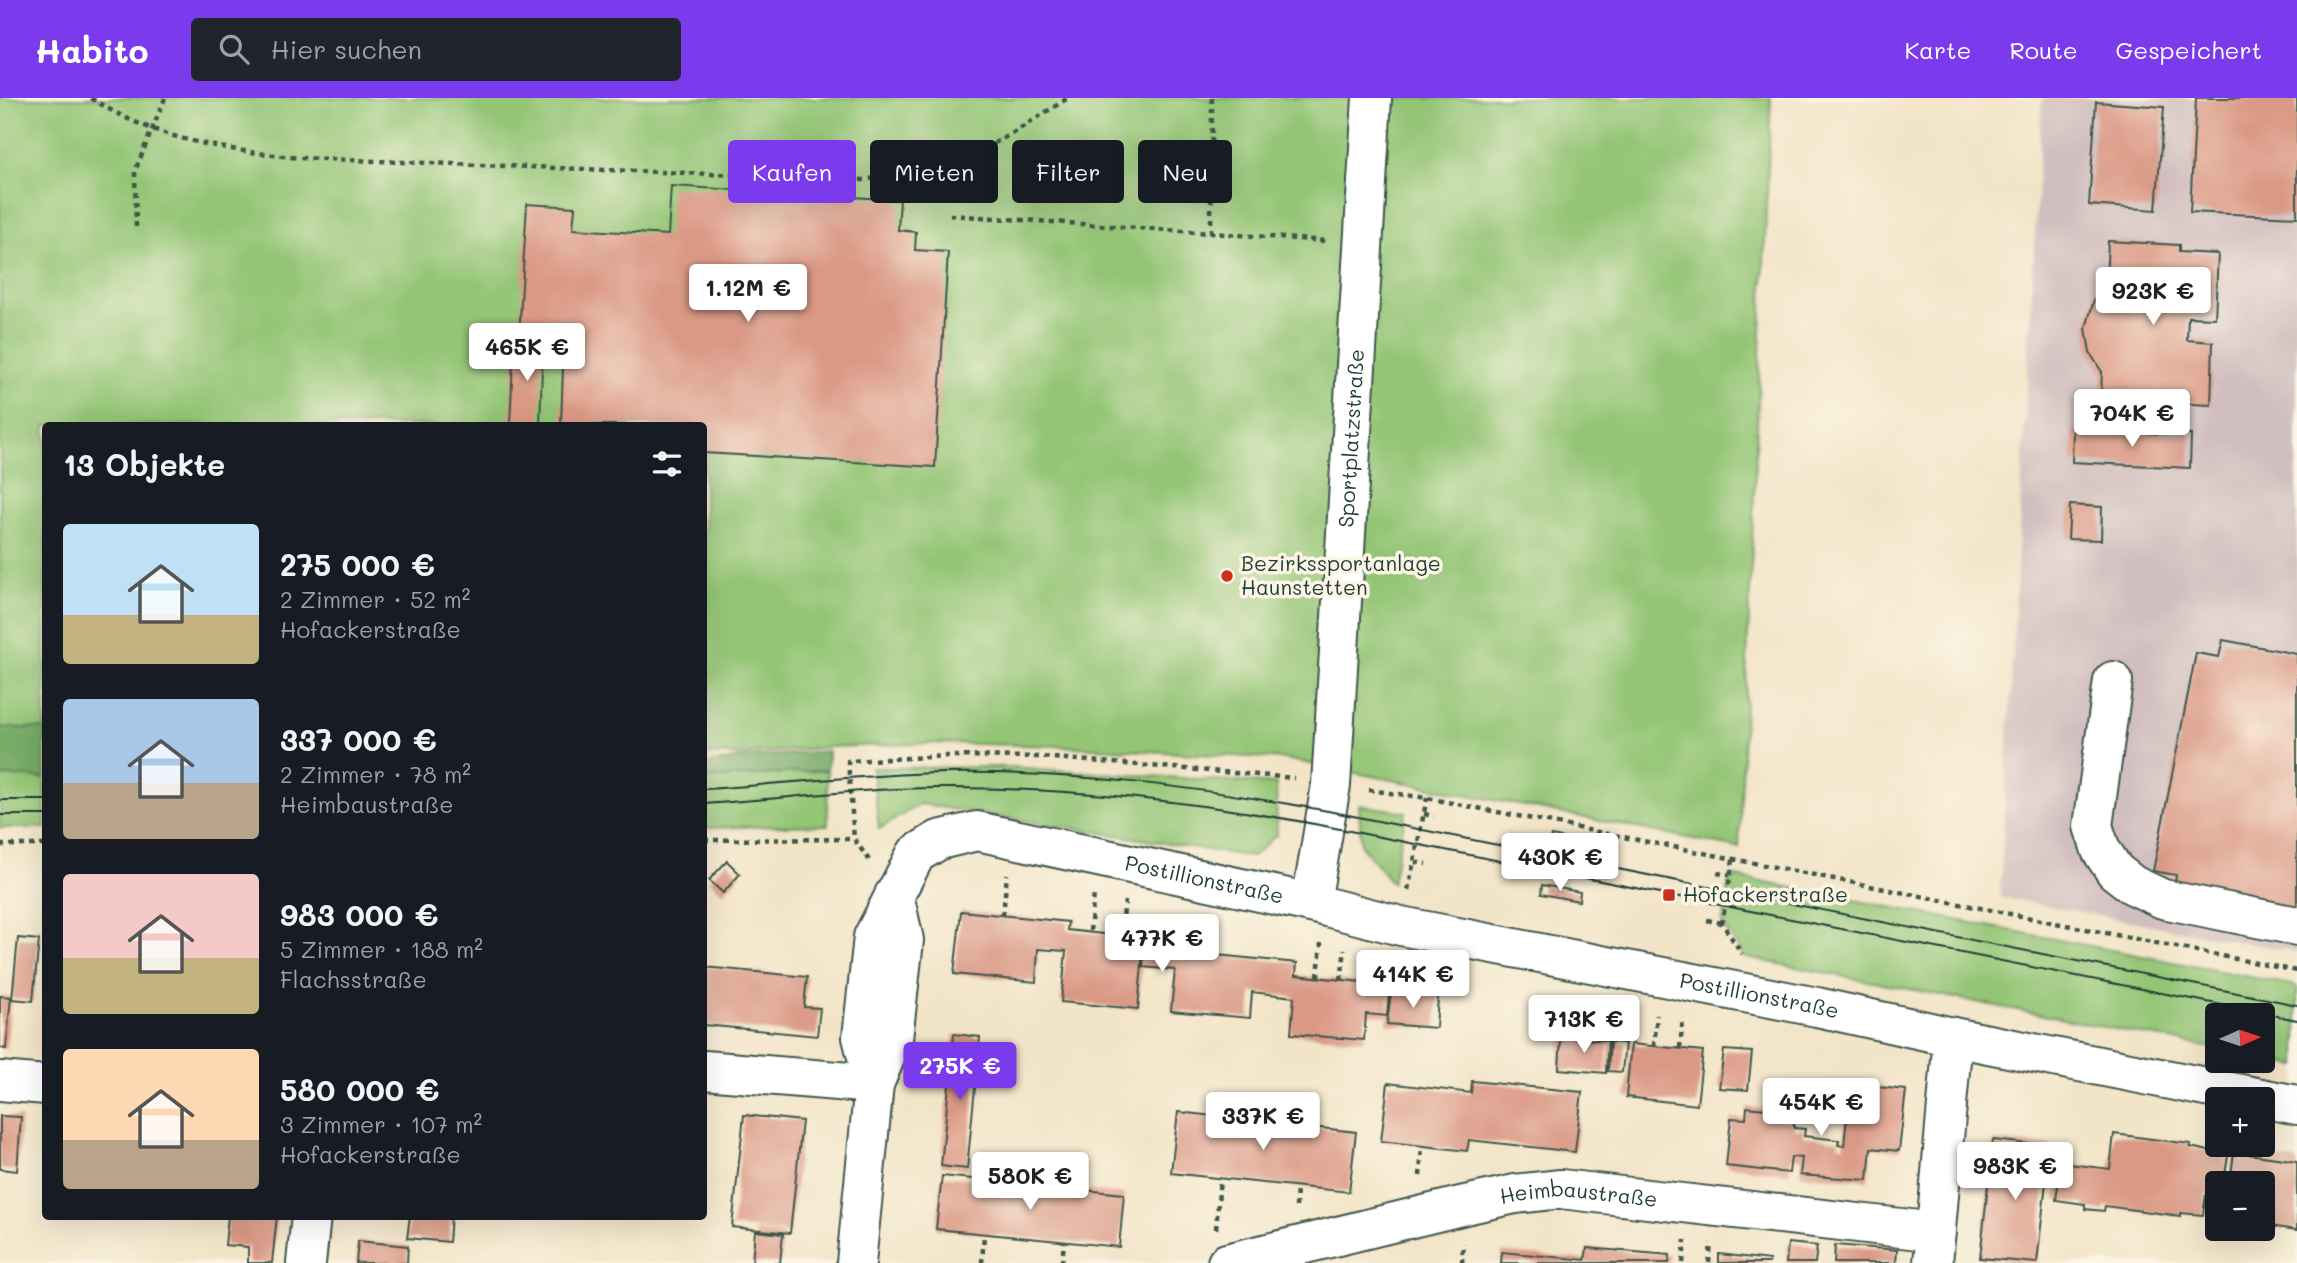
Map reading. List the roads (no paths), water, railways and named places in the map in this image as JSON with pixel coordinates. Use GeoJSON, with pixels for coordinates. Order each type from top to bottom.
{"type":"FeatureCollection","features":[{"type":"Feature","properties":{"kind":"street","name":"Sportplatzstraße"},"geometry":{"type":"LineString","coordinates":[[1311,903],[1331,785],[1372,98]]}},
{"type":"Feature","properties":{"kind":"street"},"geometry":{"type":"LineString","coordinates":[[2113,681],[2093,826],[2101,850],[2115,872],[2133,885],[2163,899],[2297,926]]}},
{"type":"Feature","properties":{"kind":"street","name":"Postillionstraße"},"geometry":{"type":"LineString","coordinates":[[874,1084],[893,1039],[904,940],[894,895],[916,854],[939,840],[977,831],[1311,903],[1401,926],[2297,1105]]}},
{"type":"Feature","properties":{"kind":"street"},"geometry":{"type":"LineString","coordinates":[[1934,1247],[1953,1037]]}},
{"type":"Feature","properties":{"kind":"street"},"geometry":{"type":"LineString","coordinates":[[707,1070],[874,1084],[856,1263]]}},
{"type":"Feature","properties":{"kind":"street"},"geometry":{"type":"LineString","coordinates":[[0,1081],[42,1085]]}},
{"type":"Feature","properties":{"kind":"street","name":"Heimbaustraße"},"geometry":{"type":"LineString","coordinates":[[1221,1251],[1515,1194],[1561,1189],[1934,1247]]}},
{"type":"Feature","properties":{"kind":"street"},"geometry":{"type":"LineString","coordinates":[[306,1263],[311,1220]]}},
{"type":"Feature","properties":{"kind":"tram line"},"geometry":{"type":"LineString","coordinates":[[707,789],[947,773],[1091,778],[1186,788],[1328,811],[2297,1005]]}},
{"type":"Feature","properties":{"kind":"tram line"},"geometry":{"type":"LineString","coordinates":[[707,804],[870,790],[948,788],[1057,791],[1218,808],[1325,826],[2297,1020]]}},
{"type":"Feature","properties":{"kind":"tram line"},"geometry":{"type":"LineString","coordinates":[[0,800],[42,800]]}},
{"type":"Feature","properties":{"kind":"tram line"},"geometry":{"type":"LineString","coordinates":[[0,815],[42,815]]}},
{"type":"Feature","properties":{"kind":"place","name":"Bezirkssportanlage Haunstetten"},"geometry":{"type":"Point","coordinates":[1227,576]}},
{"type":"Feature","properties":{"kind":"place","name":"Hofackerstraße"},"geometry":{"type":"Point","coordinates":[1669,895]}}]}
